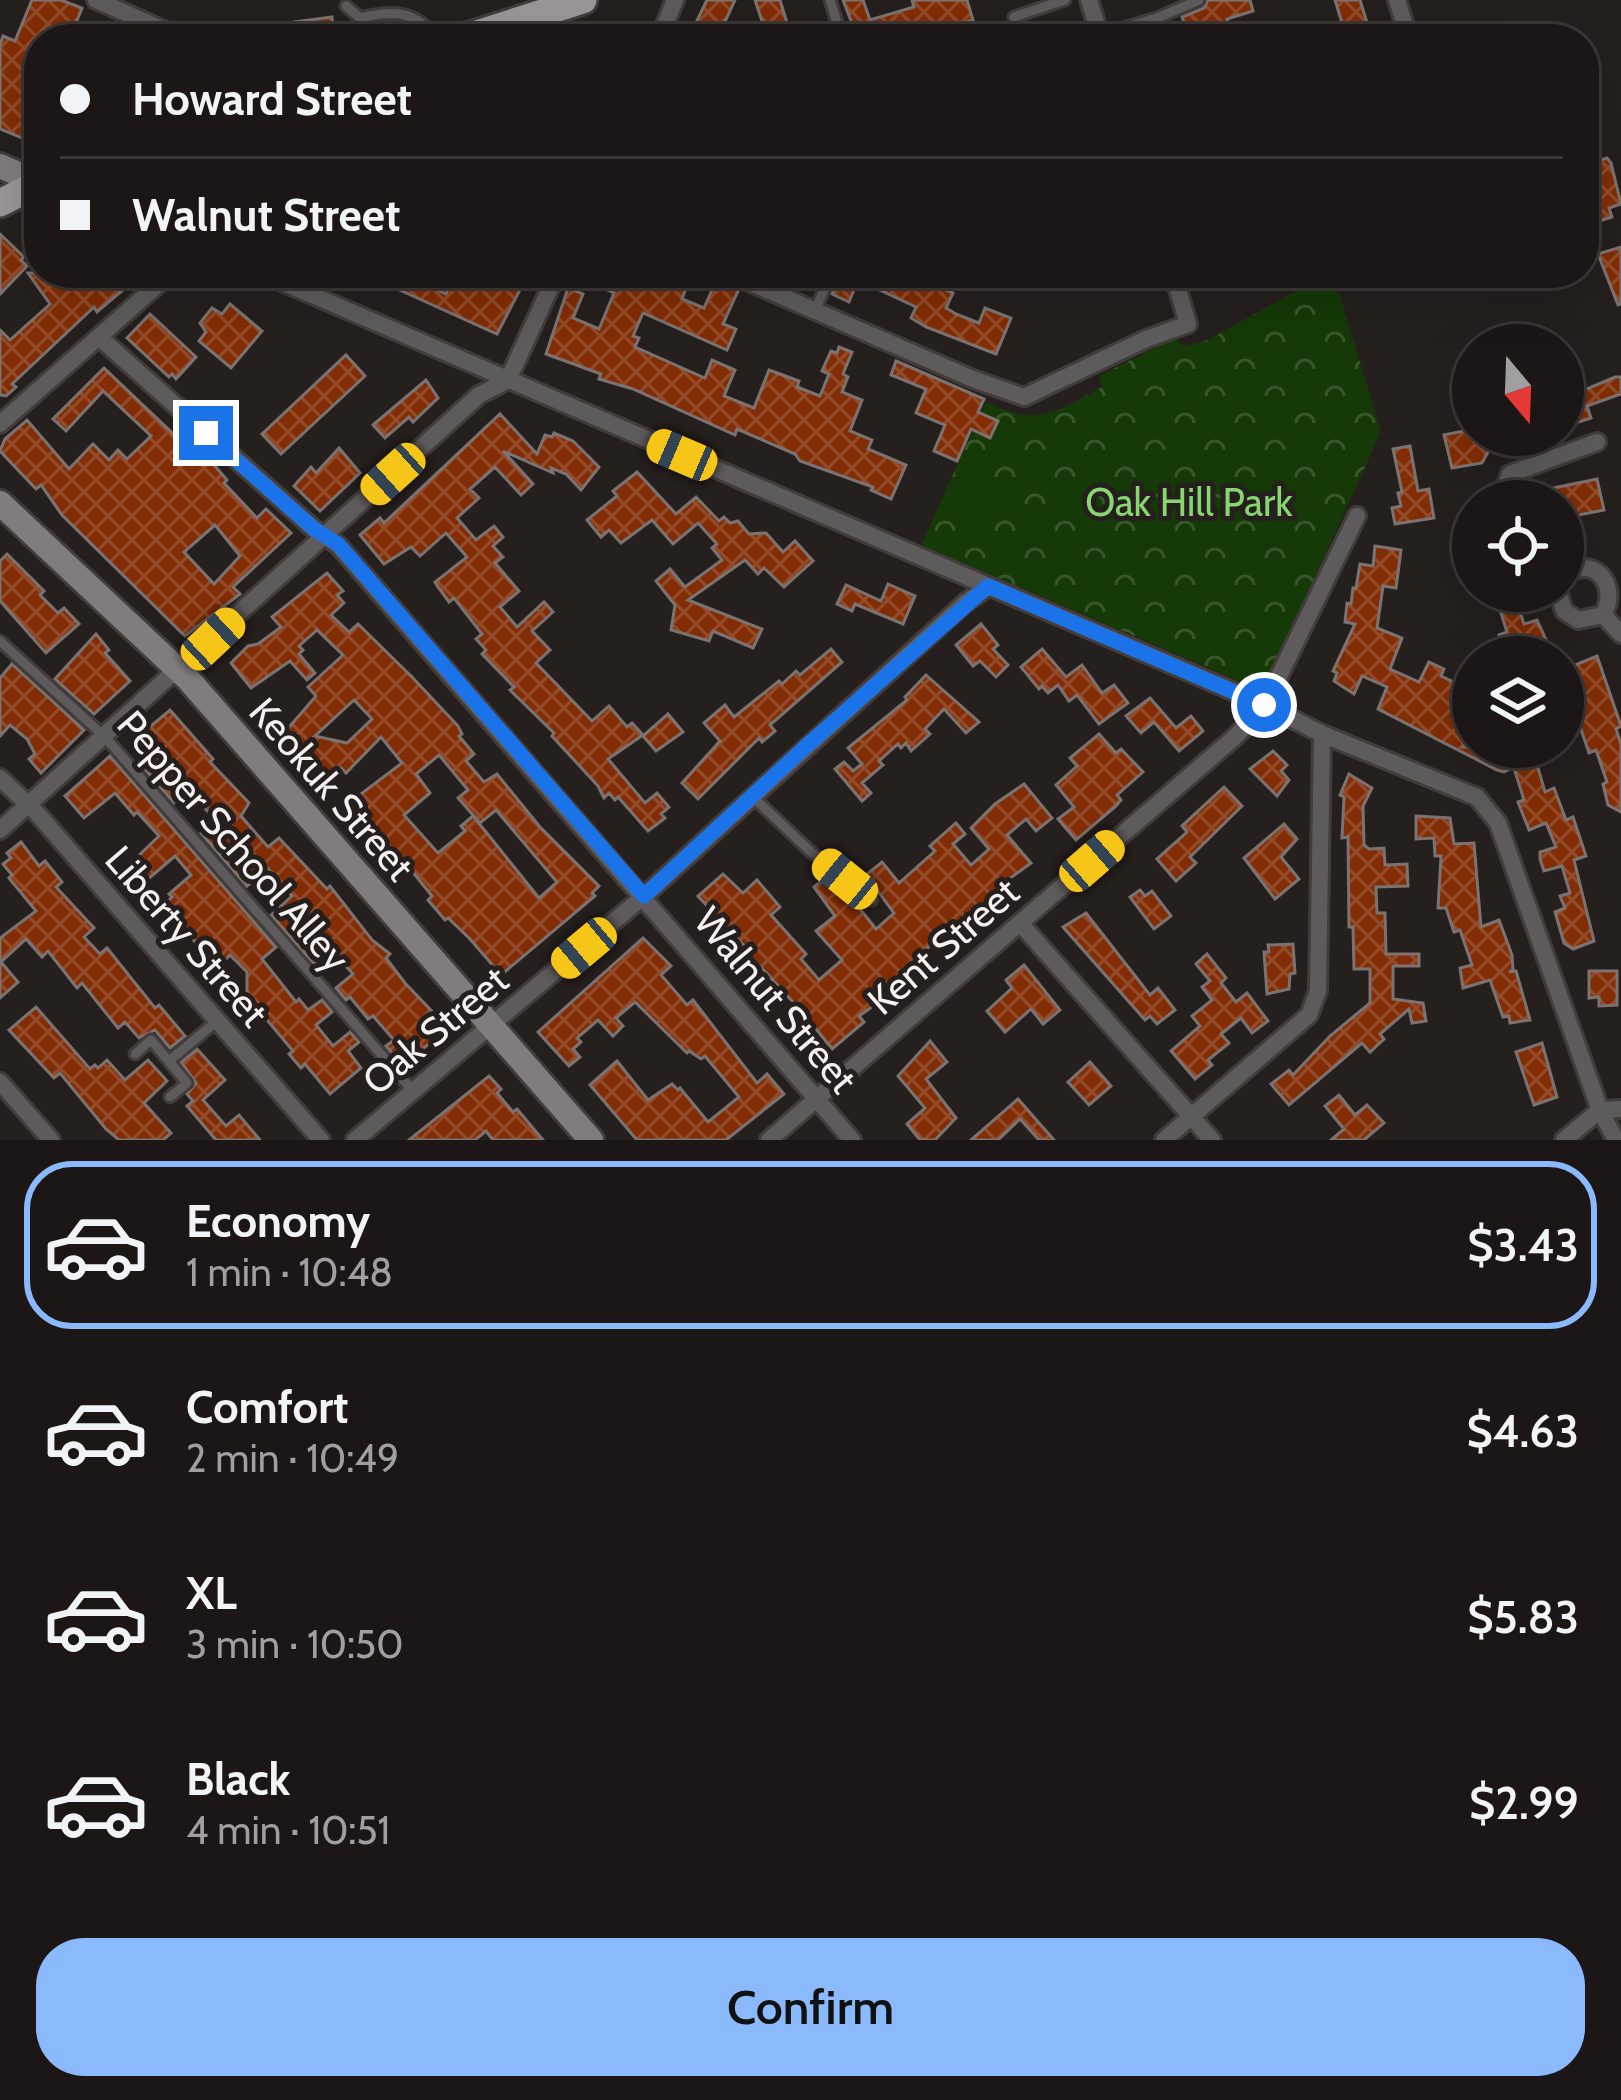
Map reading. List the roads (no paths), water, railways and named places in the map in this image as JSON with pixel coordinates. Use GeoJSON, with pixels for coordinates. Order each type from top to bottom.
{"type":"FeatureCollection","features":[{"type":"Feature","properties":{"kind":"main road"},"geometry":{"type":"LineString","coordinates":[[508,24],[584,0]]}},
{"type":"Feature","properties":{"kind":"street"},"geometry":{"type":"LineString","coordinates":[[96,0],[150,24]]}},
{"type":"Feature","properties":{"kind":"street"},"geometry":{"type":"LineString","coordinates":[[0,424],[154,288]]}},
{"type":"Feature","properties":{"kind":"street"},"geometry":{"type":"LineString","coordinates":[[296,288],[1477,797],[1490,809],[1600,1110],[1616,1140]]}},
{"type":"Feature","properties":{"kind":"street"},"geometry":{"type":"LineString","coordinates":[[0,830],[478,395],[508,380],[550,288]]}},
{"type":"Feature","properties":{"kind":"street"},"geometry":{"type":"LineString","coordinates":[[762,288],[1024,398],[1146,339],[1188,324],[1177,288]]}},
{"type":"Feature","properties":{"kind":"street","name":"Walnut Street"},"geometry":{"type":"LineString","coordinates":[[99,337],[324,538],[338,544],[852,1140]]}},
{"type":"Feature","properties":{"kind":"street"},"geometry":{"type":"LineString","coordinates":[[1508,480],[1510,473],[1597,442]]}},
{"type":"Feature","properties":{"kind":"street","name":"Keokuk Street"},"geometry":{"type":"LineString","coordinates":[[0,503],[179,670],[591,1140]]}},
{"type":"Feature","properties":{"kind":"street","name":"Kent Street"},"geometry":{"type":"LineString","coordinates":[[770,1140],[1236,736],[1264,705],[1358,516]]}},
{"type":"Feature","properties":{"kind":"street"},"geometry":{"type":"LineString","coordinates":[[1566,612],[1587,621],[1603,615],[1612,599],[1603,573],[1584,567]]}},
{"type":"Feature","properties":{"kind":"street","name":"Oak Street"},"geometry":{"type":"LineString","coordinates":[[355,1140],[644,896],[988,586]]}},
{"type":"Feature","properties":{"kind":"street"},"geometry":{"type":"LineString","coordinates":[[1603,615],[1621,634]]}},
{"type":"Feature","properties":{"kind":"street"},"geometry":{"type":"LineString","coordinates":[[1164,1140],[1309,1015],[1318,991],[1322,734]]}},
{"type":"Feature","properties":{"kind":"street","name":"Liberty Street"},"geometry":{"type":"LineString","coordinates":[[0,778],[29,805],[321,1140]]}},
{"type":"Feature","properties":{"kind":"street"},"geometry":{"type":"LineString","coordinates":[[1020,923],[1212,1140]]}},
{"type":"Feature","properties":{"kind":"street"},"geometry":{"type":"LineString","coordinates":[[0,1082],[51,1140]]}},
{"type":"Feature","properties":{"kind":"street"},"geometry":{"type":"LineString","coordinates":[[1564,1140],[1600,1110],[1621,1108]]}},
{"type":"Feature","properties":{"kind":"lane"},"geometry":{"type":"LineString","coordinates":[[1014,17],[1066,0]]}},
{"type":"Feature","properties":{"kind":"lane"},"geometry":{"type":"LineString","coordinates":[[1139,24],[1199,0]]}},
{"type":"Feature","properties":{"kind":"lane"},"geometry":{"type":"LineString","coordinates":[[346,6],[360,18],[389,11],[418,18],[423,24]]}},
{"type":"Feature","properties":{"kind":"lane"},"geometry":{"type":"LineString","coordinates":[[815,311],[825,288]]}},
{"type":"Feature","properties":{"kind":"lane","name":"Pepper School Alley"},"geometry":{"type":"LineString","coordinates":[[0,641],[105,737],[413,1091]]}},
{"type":"Feature","properties":{"kind":"lane"},"geometry":{"type":"LineString","coordinates":[[752,796],[811,852],[872,900]]}},
{"type":"Feature","properties":{"kind":"lane"},"geometry":{"type":"LineString","coordinates":[[169,1061],[217,1021]]}},
{"type":"Feature","properties":{"kind":"lane"},"geometry":{"type":"LineString","coordinates":[[134,1054],[151,1040],[169,1061],[187,1083],[170,1097]]}},
{"type":"Feature","properties":{"kind":"park label","name":"Oak Hill Park"},"geometry":{"type":"Point","coordinates":[1189,502]}}]}
